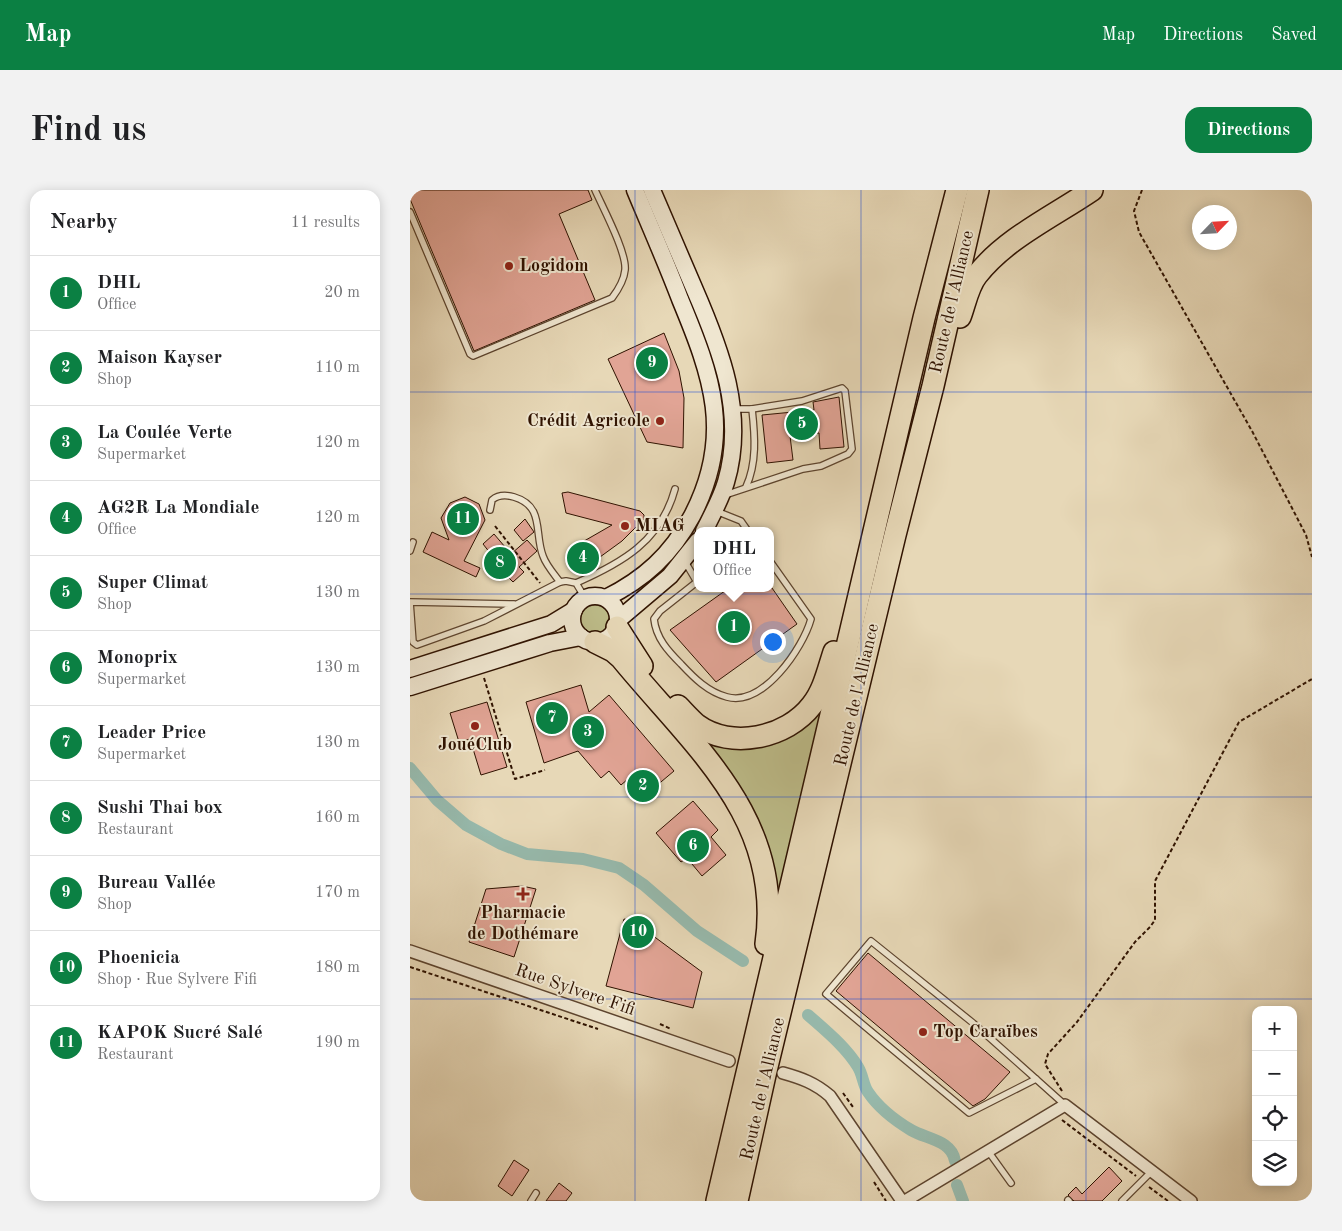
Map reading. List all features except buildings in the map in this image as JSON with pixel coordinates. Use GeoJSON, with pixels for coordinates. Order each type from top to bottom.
{"type":"FeatureCollection","features":[{"type":"Feature","properties":{"kind":"highway","name":"Route de l'Alliance"},"geometry":{"type":"LineString","coordinates":[[728,1198],[765,1075],[895,535],[933,386],[978,190]]}},
{"type":"Feature","properties":{"kind":"highway"},"geometry":{"type":"LineString","coordinates":[[895,535],[905,517],[914,492],[958,322],[976,276],[1002,250],[1092,190]]}},
{"type":"Feature","properties":{"kind":"highway","name":"Route de l'Alliance"},"geometry":{"type":"LineString","coordinates":[[728,1198],[756,1033],[924,318],[956,192]]}},
{"type":"Feature","properties":{"kind":"highway"},"geometry":{"type":"LineString","coordinates":[[617,624],[639,662],[697,725],[720,735],[761,737],[774,733],[795,720],[812,706],[817,698],[867,560]]}},
{"type":"Feature","properties":{"kind":"highway"},"geometry":{"type":"LineString","coordinates":[[588,640],[613,651],[621,658],[729,788],[752,829],[764,866],[769,922],[758,1002],[756,1033]]}},
{"type":"Feature","properties":{"kind":"main road"},"geometry":{"type":"LineString","coordinates":[[410,669],[551,624],[574,610],[585,598],[595,596],[606,598],[635,583],[651,571],[676,541],[704,491],[715,435],[712,391],[703,352],[635,190]]}},
{"type":"Feature","properties":{"kind":"main road"},"geometry":{"type":"LineString","coordinates":[[652,190],[718,344],[726,369],[732,409],[731,458],[717,504],[706,527]]}},
{"type":"Feature","properties":{"kind":"main road"},"geometry":{"type":"LineString","coordinates":[[410,687],[550,643],[606,639],[617,624],[664,581],[694,546]]}},
{"type":"Feature","properties":{"kind":"main road"},"geometry":{"type":"LineString","coordinates":[[606,598],[616,610],[617,624]]}},
{"type":"Feature","properties":{"kind":"main road"},"geometry":{"type":"LineString","coordinates":[[574,610],[573,625],[588,640]]}},
{"type":"Feature","properties":{"kind":"street","name":"Rue Sylvere Fifi"},"geometry":{"type":"LineString","coordinates":[[410,951],[729,1061]]}},
{"type":"Feature","properties":{"kind":"street"},"geometry":{"type":"LineString","coordinates":[[783,1073],[812,1082],[830,1096],[904,1201],[1065,1105],[1152,1171],[1185,1199]]}},
{"type":"Feature","properties":{"kind":"lane"},"geometry":{"type":"LineString","coordinates":[[410,212],[470,354],[474,356],[612,298],[622,283],[625,270],[623,256],[596,190]]}},
{"type":"Feature","properties":{"kind":"lane"},"geometry":{"type":"LineString","coordinates":[[732,409],[752,409],[802,401],[842,388],[845,391],[852,449],[848,454],[821,466],[803,469],[746,487],[717,504],[741,521],[745,527]]}},
{"type":"Feature","properties":{"kind":"lane"},"geometry":{"type":"LineString","coordinates":[[746,487],[752,474],[754,450],[752,409]]}},
{"type":"Feature","properties":{"kind":"lane"},"geometry":{"type":"LineString","coordinates":[[576,584],[624,560],[650,536],[670,509],[675,489]]}},
{"type":"Feature","properties":{"kind":"lane"},"geometry":{"type":"LineString","coordinates":[[490,510],[492,500],[499,496],[516,498],[531,507],[538,518],[542,556],[560,582]]}},
{"type":"Feature","properties":{"kind":"lane"},"geometry":{"type":"LineString","coordinates":[[410,551],[413,542]]}},
{"type":"Feature","properties":{"kind":"lane"},"geometry":{"type":"LineString","coordinates":[[684,560],[694,576]]}},
{"type":"Feature","properties":{"kind":"lane"},"geometry":{"type":"LineString","coordinates":[[694,583],[660,611],[654,619],[655,626],[664,646],[698,682],[728,697],[743,698],[764,687],[789,662],[808,632],[811,619],[774,568]]}},
{"type":"Feature","properties":{"kind":"lane"},"geometry":{"type":"LineString","coordinates":[[514,604],[410,600],[413,642],[417,645],[484,621],[560,582],[566,581],[576,584],[585,598]]}},
{"type":"Feature","properties":{"kind":"lane"},"geometry":{"type":"LineString","coordinates":[[1036,1079],[969,1114],[826,994],[871,941],[973,1023],[1036,1079],[1065,1105]]}},
{"type":"Feature","properties":{"kind":"lane"},"geometry":{"type":"LineString","coordinates":[[988,1151],[1011,1183]]}},
{"type":"Feature","properties":{"kind":"lane"},"geometry":{"type":"LineString","coordinates":[[1122,1201],[1152,1171]]}},
{"type":"Feature","properties":{"kind":"lane"},"geometry":{"type":"LineString","coordinates":[[531,1201],[536,1193]]}},
{"type":"Feature","properties":{"kind":"path"},"geometry":{"type":"LineString","coordinates":[[1142,190],[1134,211],[1139,232],[1252,431],[1306,535],[1312,557]]}},
{"type":"Feature","properties":{"kind":"path"},"geometry":{"type":"LineString","coordinates":[[495,526],[545,590]]}},
{"type":"Feature","properties":{"kind":"path"},"geometry":{"type":"LineString","coordinates":[[482,674],[515,779],[545,770]]}},
{"type":"Feature","properties":{"kind":"path"},"geometry":{"type":"LineString","coordinates":[[1065,1105],[1062,1090],[1045,1064],[1048,1054],[1078,1022],[1134,942],[1155,920],[1155,881],[1239,722],[1312,679]]}},
{"type":"Feature","properties":{"kind":"path"},"geometry":{"type":"LineString","coordinates":[[1058,1119],[1071,1126],[1168,1201]]}},
{"type":"Feature","properties":{"kind":"shaded area"},"geometry":{"type":"Polygon","coordinates":[[[595,605],[605,610],[610,620],[605,630],[595,635],[585,630],[580,620],[585,610],[595,605]]]}},
{"type":"Feature","properties":{"kind":"shaded area"},"geometry":{"type":"Polygon","coordinates":[[[826,706],[778,900],[690,728],[733,747],[826,706]]]}},
{"type":"Feature","properties":{"kind":"waterway"},"geometry":{"type":"LineString","coordinates":[[410,768],[437,800],[466,825],[501,844],[527,854],[583,859],[619,868],[644,885],[697,931],[743,961]]}},
{"type":"Feature","properties":{"kind":"waterway"},"geometry":{"type":"LineString","coordinates":[[808,1015],[848,1053],[860,1070],[868,1092],[882,1108],[911,1130],[944,1144],[953,1154],[955,1161]]}},
{"type":"Feature","properties":{"kind":"waterway"},"geometry":{"type":"LineString","coordinates":[[957,1185],[963,1201]]}},
{"type":"Feature","properties":{"kind":"place","name":"Logidom"},"geometry":{"type":"Point","coordinates":[509,266]}},
{"type":"Feature","properties":{"kind":"place","name":"Bureau Vallée"},"geometry":{"type":"Point","coordinates":[652,363]}},
{"type":"Feature","properties":{"kind":"place","name":"Crédit Agricole"},"geometry":{"type":"Point","coordinates":[660,421]}},
{"type":"Feature","properties":{"kind":"place","name":"Super Climat"},"geometry":{"type":"Point","coordinates":[802,424]}},
{"type":"Feature","properties":{"kind":"place","name":"KAPOK Sucré Salé"},"geometry":{"type":"Point","coordinates":[463,519]}},
{"type":"Feature","properties":{"kind":"place","name":"MIAG"},"geometry":{"type":"Point","coordinates":[625,526]}},
{"type":"Feature","properties":{"kind":"place","name":"AG2R La Mondiale"},"geometry":{"type":"Point","coordinates":[583,558]}},
{"type":"Feature","properties":{"kind":"place","name":"Sushi Thai box"},"geometry":{"type":"Point","coordinates":[500,563]}},
{"type":"Feature","properties":{"kind":"place","name":"DHL"},"geometry":{"type":"Point","coordinates":[734,627]}},
{"type":"Feature","properties":{"kind":"place","name":"Leader Price"},"geometry":{"type":"Point","coordinates":[552,718]}},
{"type":"Feature","properties":{"kind":"place","name":"JouéClub"},"geometry":{"type":"Point","coordinates":[475,726]}},
{"type":"Feature","properties":{"kind":"place","name":"La Coulée Verte"},"geometry":{"type":"Point","coordinates":[588,732]}},
{"type":"Feature","properties":{"kind":"place","name":"Maison Kayser"},"geometry":{"type":"Point","coordinates":[643,786]}},
{"type":"Feature","properties":{"kind":"place","name":"Monoprix"},"geometry":{"type":"Point","coordinates":[693,846]}},
{"type":"Feature","properties":{"kind":"place","name":"Pharmacie de Dothémare"},"geometry":{"type":"Point","coordinates":[523,894]}},
{"type":"Feature","properties":{"kind":"place","name":"Phoenicia"},"geometry":{"type":"Point","coordinates":[638,932]}},
{"type":"Feature","properties":{"kind":"place","name":"Top Caraïbes"},"geometry":{"type":"Point","coordinates":[923,1032]}}]}
